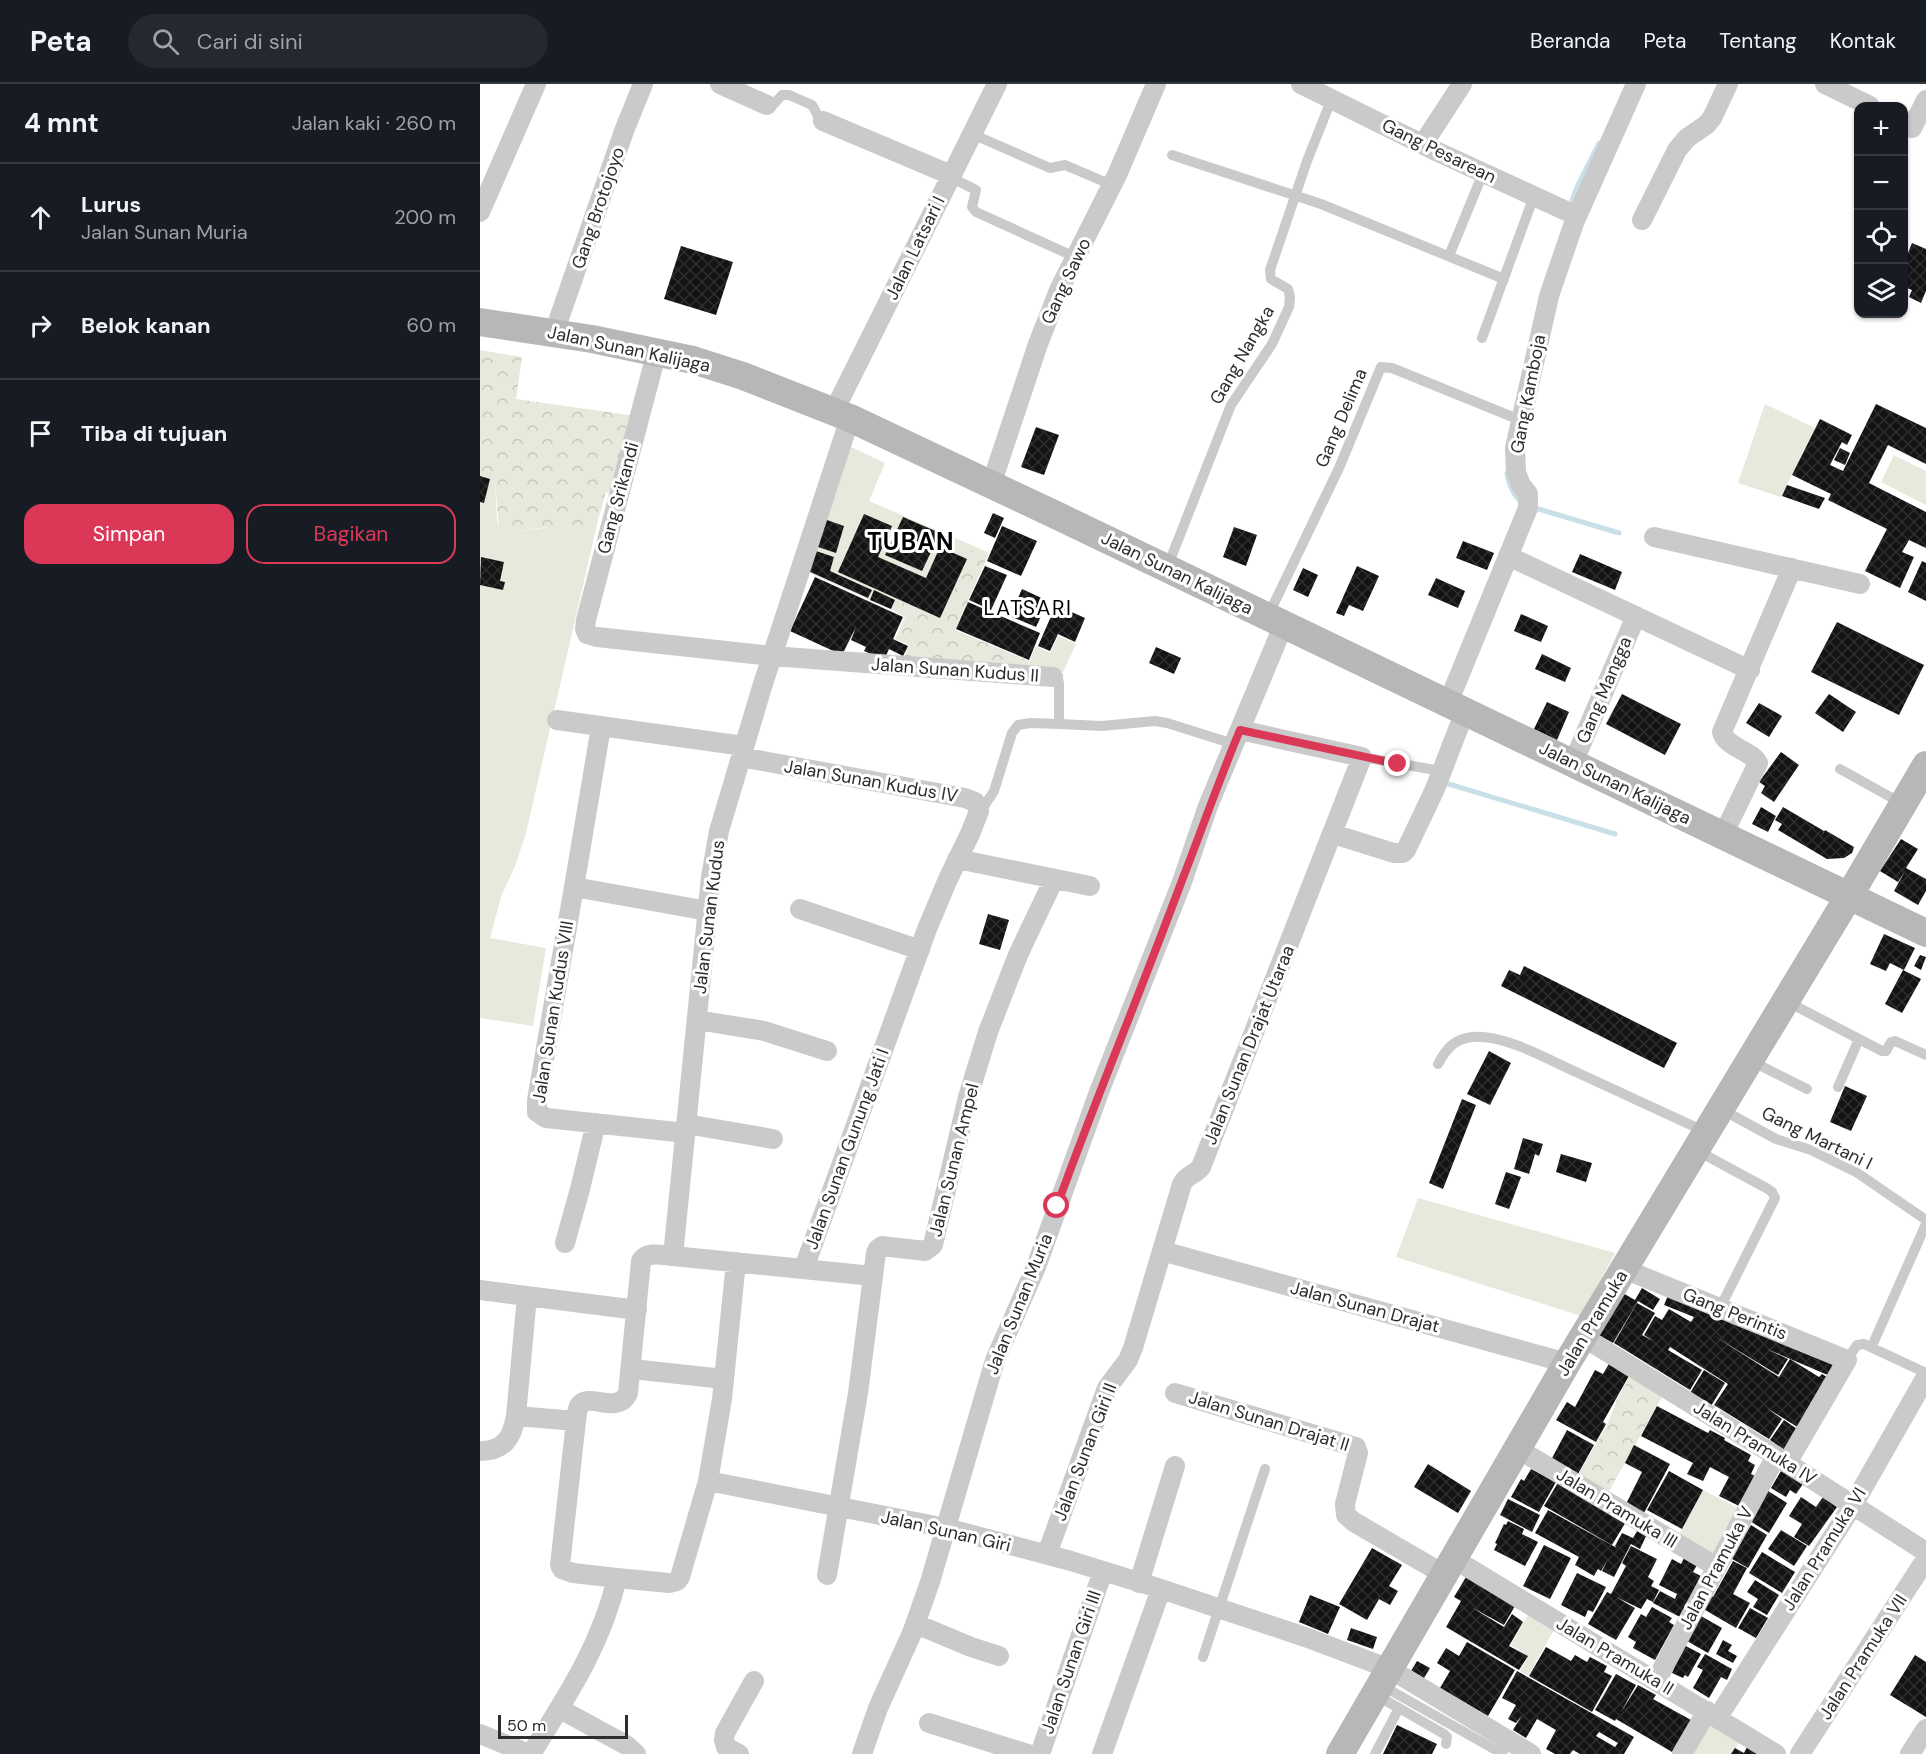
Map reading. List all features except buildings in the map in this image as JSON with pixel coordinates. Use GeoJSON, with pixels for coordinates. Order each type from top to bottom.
{"type":"FeatureCollection","features":[{"type":"Feature","properties":{"kind":"main road","name":"Jalan Sunan Kalijaga"},"geometry":{"type":"LineString","coordinates":[[480,321],[657,351],[725,369],[842,415],[1276,620],[1926,933]]}},
{"type":"Feature","properties":{"kind":"main road","name":"Jalan Pramuka"},"geometry":{"type":"LineString","coordinates":[[1340,1754],[1386,1689],[1449,1567],[1567,1363],[1926,765]]}},
{"type":"Feature","properties":{"kind":"street"},"geometry":{"type":"LineString","coordinates":[[480,212],[536,84]]}},
{"type":"Feature","properties":{"kind":"street","name":"Gang Brotojoyo"},"geometry":{"type":"LineString","coordinates":[[555,333],[621,140],[643,84]]}},
{"type":"Feature","properties":{"kind":"street"},"geometry":{"type":"LineString","coordinates":[[720,84],[767,105]]}},
{"type":"Feature","properties":{"kind":"street","name":"Jalan Latsari I"},"geometry":{"type":"LineString","coordinates":[[842,415],[950,176],[997,84]]}},
{"type":"Feature","properties":{"kind":"street","name":"Gang Sawo"},"geometry":{"type":"LineString","coordinates":[[992,485],[1042,334],[1060,288],[1112,186],[1156,84]]}},
{"type":"Feature","properties":{"kind":"street","name":"Gang Pesarean"},"geometry":{"type":"LineString","coordinates":[[1301,84],[1577,216]]}},
{"type":"Feature","properties":{"kind":"street"},"geometry":{"type":"LineString","coordinates":[[1423,144],[1462,84]]}},
{"type":"Feature","properties":{"kind":"street","name":"Gang Kamboja"},"geometry":{"type":"LineString","coordinates":[[1333,834],[1394,853],[1403,853],[1409,846],[1439,778],[1456,707],[1508,556],[1528,506],[1528,494],[1517,477],[1515,448],[1550,296],[1577,216],[1636,84]]}},
{"type":"Feature","properties":{"kind":"street"},"geometry":{"type":"LineString","coordinates":[[1642,220],[1681,144],[1712,118],[1728,84]]}},
{"type":"Feature","properties":{"kind":"street"},"geometry":{"type":"LineString","coordinates":[[1826,84],[1862,102]]}},
{"type":"Feature","properties":{"kind":"street"},"geometry":{"type":"LineString","coordinates":[[1914,129],[1926,100]]}},
{"type":"Feature","properties":{"kind":"street"},"geometry":{"type":"LineString","coordinates":[[823,121],[950,176]]}},
{"type":"Feature","properties":{"kind":"street","name":"Gang Srikandi"},"geometry":{"type":"LineString","coordinates":[[597,638],[587,634],[585,626],[657,351]]}},
{"type":"Feature","properties":{"kind":"street","name":"Jalan Sunan Kudus"},"geometry":{"type":"LineString","coordinates":[[673,1256],[708,911],[718,836],[842,415]]}},
{"type":"Feature","properties":{"kind":"street"},"geometry":{"type":"LineString","coordinates":[[1654,537],[1860,584]]}},
{"type":"Feature","properties":{"kind":"street"},"geometry":{"type":"LineString","coordinates":[[1508,556],[1750,670]]}},
{"type":"Feature","properties":{"kind":"street"},"geometry":{"type":"LineString","coordinates":[[1723,835],[1758,765],[1755,758],[1722,735],[1792,568]]}},
{"type":"Feature","properties":{"kind":"street","name":"Gang Mangga"},"geometry":{"type":"LineString","coordinates":[[1573,763],[1636,616]]}},
{"type":"Feature","properties":{"kind":"street","name":"Jalan Sunan Muria"},"geometry":{"type":"LineString","coordinates":[[862,1754],[878,1708],[915,1624],[946,1528],[995,1360],[1036,1267],[1099,1092],[1237,737],[1276,620]]}},
{"type":"Feature","properties":{"kind":"street","name":"Jalan Sunan Kudus II"},"geometry":{"type":"LineString","coordinates":[[597,638],[772,656],[1053,677]]}},
{"type":"Feature","properties":{"kind":"street","name":"Jalan Sunan Kudus IV"},"geometry":{"type":"LineString","coordinates":[[556,720],[743,752],[966,798],[975,802],[979,814],[957,859],[890,1031]]}},
{"type":"Feature","properties":{"kind":"street"},"geometry":{"type":"LineString","coordinates":[[601,727],[574,887],[708,911]]}},
{"type":"Feature","properties":{"kind":"street"},"geometry":{"type":"LineString","coordinates":[[1237,737],[1362,757]]}},
{"type":"Feature","properties":{"kind":"street","name":"Jalan Sunan Drajat Utaraa"},"geometry":{"type":"LineString","coordinates":[[1162,1251],[1182,1184],[1185,1178],[1197,1172],[1201,1167],[1362,757]]}},
{"type":"Feature","properties":{"kind":"street"},"geometry":{"type":"LineString","coordinates":[[957,859],[1090,886]]}},
{"type":"Feature","properties":{"kind":"street","name":"Jalan Sunan Ampel"},"geometry":{"type":"LineString","coordinates":[[826,1575],[858,1393],[873,1276],[879,1248],[925,1251],[933,1245],[968,1097],[988,1032],[1009,976],[1054,879]]}},
{"type":"Feature","properties":{"kind":"street","name":"Jalan Sunan Kudus VIII"},"geometry":{"type":"LineString","coordinates":[[574,887],[537,1109],[539,1115],[546,1118],[686,1129],[773,1139]]}},
{"type":"Feature","properties":{"kind":"street"},"geometry":{"type":"LineString","coordinates":[[800,909],[920,951]]}},
{"type":"Feature","properties":{"kind":"street"},"geometry":{"type":"LineString","coordinates":[[697,1020],[764,1031],[827,1051]]}},
{"type":"Feature","properties":{"kind":"street","name":"Jalan Sunan Gunung Jati I"},"geometry":{"type":"LineString","coordinates":[[804,1268],[890,1031]]}},
{"type":"Feature","properties":{"kind":"street"},"geometry":{"type":"LineString","coordinates":[[565,1243],[596,1123]]}},
{"type":"Feature","properties":{"kind":"street","name":"Jalan Sunan Drajat"},"geometry":{"type":"LineString","coordinates":[[1162,1251],[1567,1363]]}},
{"type":"Feature","properties":{"kind":"street","name":"Jalan Sunan Giri II"},"geometry":{"type":"LineString","coordinates":[[1047,1554],[1107,1388],[1128,1360],[1133,1348],[1162,1251]]}},
{"type":"Feature","properties":{"kind":"street"},"geometry":{"type":"LineString","coordinates":[[736,1262],[717,1437],[708,1481],[684,1567],[677,1581],[669,1583],[617,1578],[573,1573],[562,1569],[560,1565],[578,1407],[584,1402],[618,1403],[626,1398],[632,1369],[640,1266],[643,1258],[650,1254],[804,1268],[873,1276]]}},
{"type":"Feature","properties":{"kind":"street","name":"Gang Perintis"},"geometry":{"type":"LineString","coordinates":[[1624,1269],[1847,1360]]}},
{"type":"Feature","properties":{"kind":"street"},"geometry":{"type":"LineString","coordinates":[[480,1290],[636,1310]]}},
{"type":"Feature","properties":{"kind":"street"},"geometry":{"type":"LineString","coordinates":[[480,1451],[494,1450],[502,1446],[513,1428],[527,1296]]}},
{"type":"Feature","properties":{"kind":"street","name":"Jalan Pramuka IV"},"geometry":{"type":"LineString","coordinates":[[1583,1337],[1782,1459],[1926,1552]]}},
{"type":"Feature","properties":{"kind":"street","name":"Jalan Pramuka V"},"geometry":{"type":"LineString","coordinates":[[1656,1680],[1717,1567],[1782,1459],[1847,1360]]}},
{"type":"Feature","properties":{"kind":"street"},"geometry":{"type":"LineString","coordinates":[[632,1369],[724,1379]]}},
{"type":"Feature","properties":{"kind":"street","name":"Jalan Pramuka VI"},"geometry":{"type":"LineString","coordinates":[[1682,1754],[1712,1714],[1853,1505],[1926,1375]]}},
{"type":"Feature","properties":{"kind":"street","name":"Jalan Sunan Drajat II"},"geometry":{"type":"LineString","coordinates":[[1175,1393],[1356,1447],[1358,1453],[1345,1504],[1346,1515],[1354,1522],[1449,1567]]}},
{"type":"Feature","properties":{"kind":"street"},"geometry":{"type":"LineString","coordinates":[[516,1416],[576,1421]]}},
{"type":"Feature","properties":{"kind":"street","name":"Jalan Pramuka III"},"geometry":{"type":"LineString","coordinates":[[1518,1449],[1717,1567]]}},
{"type":"Feature","properties":{"kind":"street"},"geometry":{"type":"LineString","coordinates":[[1139,1582],[1175,1466]]}},
{"type":"Feature","properties":{"kind":"street","name":"Jalan Sunan Giri"},"geometry":{"type":"LineString","coordinates":[[708,1481],[946,1528],[1047,1554],[1161,1589],[1305,1637],[1386,1689],[1531,1754]]}},
{"type":"Feature","properties":{"kind":"street","name":"Jalan Pramuka VII"},"geometry":{"type":"LineString","coordinates":[[1800,1754],[1926,1559]]}},
{"type":"Feature","properties":{"kind":"street","name":"Jalan Pramuka II"},"geometry":{"type":"LineString","coordinates":[[1449,1567],[1656,1680],[1776,1754]]}},
{"type":"Feature","properties":{"kind":"street","name":"Jalan Sunan Giri III"},"geometry":{"type":"LineString","coordinates":[[1040,1754],[1103,1571]]}},
{"type":"Feature","properties":{"kind":"street"},"geometry":{"type":"LineString","coordinates":[[480,1734],[535,1752],[592,1652],[617,1578]]}},
{"type":"Feature","properties":{"kind":"street"},"geometry":{"type":"LineString","coordinates":[[1102,1754],[1161,1589]]}},
{"type":"Feature","properties":{"kind":"street"},"geometry":{"type":"LineString","coordinates":[[915,1624],[999,1656]]}},
{"type":"Feature","properties":{"kind":"street"},"geometry":{"type":"LineString","coordinates":[[739,1754],[726,1747],[724,1737],[754,1681]]}},
{"type":"Feature","properties":{"kind":"street"},"geometry":{"type":"LineString","coordinates":[[560,1709],[636,1754]]}},
{"type":"Feature","properties":{"kind":"street","name":"Jalan Sunan Giri III"},"geometry":{"type":"LineString","coordinates":[[928,1723],[1028,1754]]}},
{"type":"Feature","properties":{"kind":"street"},"geometry":{"type":"LineString","coordinates":[[1910,1754],[1926,1729]]}},
{"type":"Feature","properties":{"kind":"lane"},"geometry":{"type":"LineString","coordinates":[[767,105],[773,105],[782,95],[787,94],[809,103],[823,121]]}},
{"type":"Feature","properties":{"kind":"lane","name":"Gang Nangka"},"geometry":{"type":"LineString","coordinates":[[1167,568],[1231,405],[1272,344],[1289,308],[1288,289],[1273,281],[1269,274],[1294,195],[1332,98]]}},
{"type":"Feature","properties":{"kind":"lane"},"geometry":{"type":"LineString","coordinates":[[972,134],[1050,168],[1065,165],[1112,186]]}},
{"type":"Feature","properties":{"kind":"lane"},"geometry":{"type":"LineString","coordinates":[[1172,155],[1294,195],[1504,279]]}},
{"type":"Feature","properties":{"kind":"lane"},"geometry":{"type":"LineString","coordinates":[[1449,256],[1483,173]]}},
{"type":"Feature","properties":{"kind":"lane"},"geometry":{"type":"LineString","coordinates":[[950,176],[976,190],[972,207],[976,212],[1075,257]]}},
{"type":"Feature","properties":{"kind":"lane"},"geometry":{"type":"LineString","coordinates":[[1482,338],[1534,196]]}},
{"type":"Feature","properties":{"kind":"lane","name":"Gang Delima"},"geometry":{"type":"LineString","coordinates":[[1276,620],[1381,367],[1392,368],[1520,420]]}},
{"type":"Feature","properties":{"kind":"lane","name":"Jalan Sunan Kudus II"},"geometry":{"type":"LineString","coordinates":[[1053,677],[1058,679],[1059,683],[1059,724]]}},
{"type":"Feature","properties":{"kind":"lane"},"geometry":{"type":"LineString","coordinates":[[979,814],[994,791],[1012,733],[1018,725],[1030,723],[1101,726],[1155,721],[1237,737]]}},
{"type":"Feature","properties":{"kind":"lane"},"geometry":{"type":"LineString","coordinates":[[1362,757],[1439,778]]}},
{"type":"Feature","properties":{"kind":"lane"},"geometry":{"type":"LineString","coordinates":[[1840,769],[1903,804]]}},
{"type":"Feature","properties":{"kind":"lane"},"geometry":{"type":"LineString","coordinates":[[1785,1001],[1882,1051],[1886,1051],[1891,1042],[1895,1041],[1926,1055]]}},
{"type":"Feature","properties":{"kind":"lane"},"geometry":{"type":"LineString","coordinates":[[1438,1064],[1447,1048],[1456,1041],[1469,1037],[1497,1040],[1528,1051],[1708,1130],[1772,1192],[1775,1198],[1720,1308]]}},
{"type":"Feature","properties":{"kind":"lane"},"geometry":{"type":"LineString","coordinates":[[1838,1087],[1858,1039]]}},
{"type":"Feature","properties":{"kind":"lane"},"geometry":{"type":"LineString","coordinates":[[1750,1061],[1807,1089]]}},
{"type":"Feature","properties":{"kind":"lane","name":"Gang Martani I"},"geometry":{"type":"LineString","coordinates":[[1708,1130],[1776,1139],[1811,1150],[1856,1172],[1926,1222]]}},
{"type":"Feature","properties":{"kind":"lane"},"geometry":{"type":"LineString","coordinates":[[1872,1346],[1926,1222]]}},
{"type":"Feature","properties":{"kind":"lane"},"geometry":{"type":"LineString","coordinates":[[1847,1360],[1858,1344],[1872,1346],[1926,1375]]}},
{"type":"Feature","properties":{"kind":"lane"},"geometry":{"type":"LineString","coordinates":[[1203,1656],[1265,1469]]}},
{"type":"Feature","properties":{"kind":"lane"},"geometry":{"type":"LineString","coordinates":[[1386,1689],[1442,1732],[1446,1736],[1446,1744]]}},
{"type":"Feature","properties":{"kind":"lane"},"geometry":{"type":"LineString","coordinates":[[1375,1754],[1386,1689]]}},
{"type":"Feature","properties":{"kind":"lane"},"geometry":{"type":"LineString","coordinates":[[1386,1689],[1503,1754]]}},
{"type":"Feature","properties":{"kind":"green space"},"geometry":{"type":"Polygon","coordinates":[[[480,350],[522,357],[516,399],[636,416],[616,494],[606,492],[599,516],[591,523],[578,527],[515,531],[499,528],[495,482],[480,477],[480,350]]]}},
{"type":"Feature","properties":{"kind":"green space"},"geometry":{"type":"Polygon","coordinates":[[[1765,404],[1815,428],[1781,497],[1738,483],[1765,404]]]}},
{"type":"Feature","properties":{"kind":"green space"},"geometry":{"type":"Polygon","coordinates":[[[847,445],[885,463],[869,501],[974,546],[941,620],[896,600],[892,610],[805,571],[847,445]]]}},
{"type":"Feature","properties":{"kind":"green space"},"geometry":{"type":"Polygon","coordinates":[[[1894,455],[1926,471],[1926,505],[1881,482],[1894,455]]]}},
{"type":"Feature","properties":{"kind":"green space"},"geometry":{"type":"Polygon","coordinates":[[[480,477],[495,482],[497,522],[501,529],[523,531],[595,520],[599,516],[526,833],[501,897],[490,938],[546,948],[533,1026],[480,1018],[480,477]]]}},
{"type":"Feature","properties":{"kind":"green space"},"geometry":{"type":"Polygon","coordinates":[[[974,546],[989,553],[955,630],[1029,661],[1026,670],[902,662],[909,645],[895,639],[905,617],[892,610],[896,600],[941,619],[974,546]]]}},
{"type":"Feature","properties":{"kind":"green space"},"geometry":{"type":"Polygon","coordinates":[[[1058,636],[1076,644],[1063,672],[1026,670],[1036,646],[1050,653],[1058,636]]]}},
{"type":"Feature","properties":{"kind":"green space"},"geometry":{"type":"Polygon","coordinates":[[[1418,1198],[1615,1253],[1581,1316],[1396,1257],[1418,1198]]]}},
{"type":"Feature","properties":{"kind":"green space"},"geometry":{"type":"Polygon","coordinates":[[[1633,1370],[1666,1390],[1608,1493],[1578,1475],[1608,1423],[1633,1370]]]}},
{"type":"Feature","properties":{"kind":"green space"},"geometry":{"type":"Polygon","coordinates":[[[1703,1490],[1738,1508],[1712,1555],[1678,1537],[1703,1490]]]}},
{"type":"Feature","properties":{"kind":"green space"},"geometry":{"type":"Polygon","coordinates":[[[1529,1613],[1555,1628],[1528,1676],[1520,1671],[1528,1656],[1511,1645],[1529,1613]]]}},
{"type":"Feature","properties":{"kind":"green space"},"geometry":{"type":"Polygon","coordinates":[[[1710,1717],[1742,1737],[1732,1754],[1688,1754],[1710,1717]]]}},
{"type":"Feature","properties":{"kind":"waterway"},"geometry":{"type":"LineString","coordinates":[[1572,201],[1599,143]]}},
{"type":"Feature","properties":{"kind":"waterway"},"geometry":{"type":"LineString","coordinates":[[1507,473],[1512,490],[1523,503]]}},
{"type":"Feature","properties":{"kind":"waterway"},"geometry":{"type":"LineString","coordinates":[[1532,507],[1619,533]]}},
{"type":"Feature","properties":{"kind":"waterway"},"geometry":{"type":"LineString","coordinates":[[1442,782],[1615,834]]}},
{"type":"Feature","properties":{"kind":"district","name":"TUBAN"},"geometry":{"type":"Point","coordinates":[911,542]}},
{"type":"Feature","properties":{"kind":"district","name":"LATSARI"},"geometry":{"type":"Point","coordinates":[1028,608]}},
{"type":"Feature","properties":{"kind":"route"},"geometry":{"type":"LineString","coordinates":[[1057,1206],[1099,1092],[1182,882],[1208,806],[1240,730],[1398,764]]}}]}
